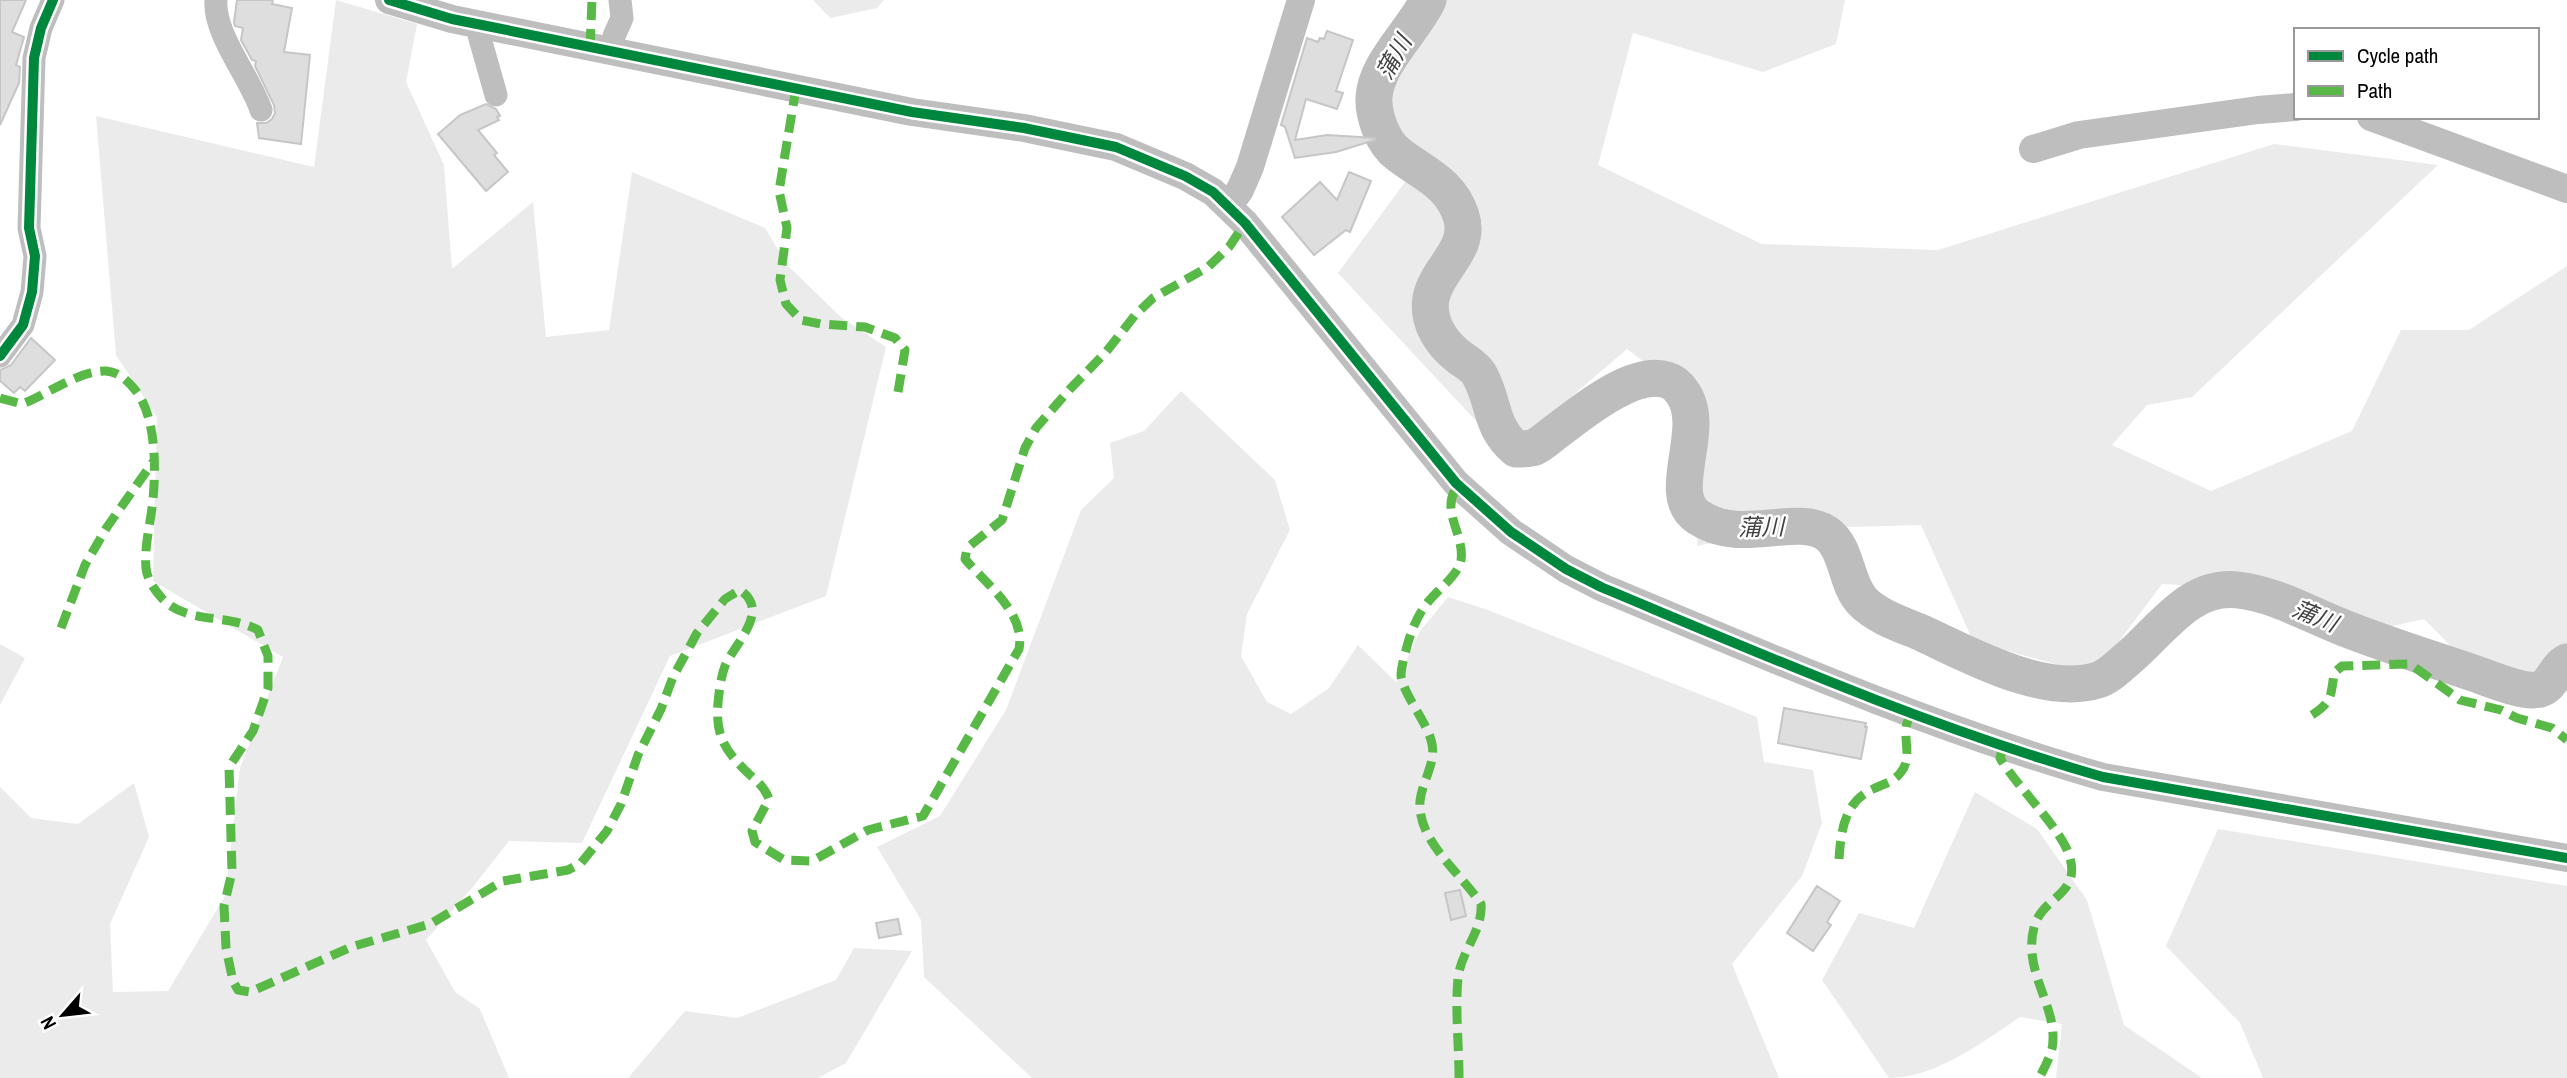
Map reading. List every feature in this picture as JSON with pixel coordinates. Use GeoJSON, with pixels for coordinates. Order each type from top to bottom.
{"type":"FeatureCollection","features":[{"type":"Feature","properties":{"kind":"street"},"geometry":{"type":"LineString","coordinates":[[0,356],[23,325],[32,292],[35,256],[29,228],[34,58],[41,28],[53,0]]}},
{"type":"Feature","properties":{"kind":"street"},"geometry":{"type":"LineString","coordinates":[[216,0],[217,21],[255,93],[261,110]]}},
{"type":"Feature","properties":{"kind":"street"},"geometry":{"type":"LineString","coordinates":[[389,0],[481,25],[912,111],[1024,128],[1116,146],[1185,176],[1213,192],[1228,206],[1456,483],[1511,532],[1566,569],[1601,587],[1944,727],[2103,777],[2567,858]]}},
{"type":"Feature","properties":{"kind":"street"},"geometry":{"type":"LineString","coordinates":[[611,51],[622,18],[620,0]]}},
{"type":"Feature","properties":{"kind":"street"},"geometry":{"type":"LineString","coordinates":[[1228,206],[1240,190],[1250,167],[1299,6]]}},
{"type":"Feature","properties":{"kind":"street"},"geometry":{"type":"LineString","coordinates":[[481,25],[479,35],[496,95]]}},
{"type":"Feature","properties":{"kind":"street"},"geometry":{"type":"LineString","coordinates":[[2033,149],[2091,134],[2294,107]]}},
{"type":"Feature","properties":{"kind":"street"},"geometry":{"type":"LineString","coordinates":[[2376,119],[2567,189]]}},
{"type":"Feature","properties":{"kind":"shaded area"},"geometry":{"type":"Polygon","coordinates":[[[336,0],[417,24],[406,82],[444,165],[452,269],[533,202],[546,337],[609,330],[632,172],[765,228],[788,266],[842,318],[886,347],[826,596],[670,656],[582,843],[509,841],[426,940],[455,992],[480,1009],[509,1078],[0,1078],[0,787],[31,818],[78,824],[134,783],[149,837],[110,924],[113,992],[168,991],[225,896],[240,768],[283,657],[153,581],[157,417],[116,355],[96,116],[314,167],[336,0]]]}},
{"type":"Feature","properties":{"kind":"shaded area"},"geometry":{"type":"Polygon","coordinates":[[[813,0],[884,0],[877,8],[830,18],[813,0]]]}},
{"type":"Feature","properties":{"kind":"shaded area"},"geometry":{"type":"Polygon","coordinates":[[[1413,0],[1845,0],[1836,44],[1763,72],[1633,33],[1598,165],[1762,244],[1938,250],[2274,144],[2438,165],[2192,397],[2147,405],[2112,445],[2211,491],[2352,431],[2401,330],[2469,330],[2567,266],[2567,691],[2533,671],[2498,694],[2424,619],[2361,633],[2235,588],[2162,584],[2094,675],[1973,641],[1921,525],[1779,529],[1697,546],[1707,409],[1627,349],[1506,453],[1338,273],[1405,182],[1372,119],[1413,0]]]}},
{"type":"Feature","properties":{"kind":"shaded area"},"geometry":{"type":"Polygon","coordinates":[[[1181,391],[1275,480],[1290,530],[1247,614],[1241,656],[1267,702],[1291,714],[1329,688],[1358,645],[1396,682],[1420,631],[1448,597],[1488,610],[1757,717],[1764,762],[1813,770],[1822,823],[1802,876],[1732,964],[1779,1078],[1032,1078],[924,977],[921,920],[877,847],[940,816],[1006,710],[1081,510],[1114,478],[1110,443],[1144,431],[1181,391]]]}},
{"type":"Feature","properties":{"kind":"shaded area"},"geometry":{"type":"Polygon","coordinates":[[[0,644],[25,658],[0,705],[0,644]]]}},
{"type":"Feature","properties":{"kind":"shaded area"},"geometry":{"type":"Polygon","coordinates":[[[1975,792],[2037,829],[2087,900],[2124,1025],[2202,1078],[2056,1078],[2062,1024],[2020,1017],[1941,1065],[1924,1072],[1889,1078],[1822,980],[1859,913],[1914,928],[1975,792]]]}},
{"type":"Feature","properties":{"kind":"shaded area"},"geometry":{"type":"Polygon","coordinates":[[[2218,829],[2567,886],[2567,1078],[2263,1078],[2240,1023],[2166,946],[2218,829]]]}},
{"type":"Feature","properties":{"kind":"shaded area"},"geometry":{"type":"Polygon","coordinates":[[[854,948],[912,951],[846,1063],[818,1078],[628,1078],[685,1011],[737,1018],[836,980],[854,948]]]}},
{"type":"Feature","properties":{"kind":"building"},"geometry":{"type":"Polygon","coordinates":[[[0,0],[26,0],[12,32],[24,37],[16,65],[20,67],[19,83],[0,125],[0,0]]]}},
{"type":"Feature","properties":{"kind":"building"},"geometry":{"type":"Polygon","coordinates":[[[237,0],[273,0],[272,4],[292,8],[284,52],[310,55],[301,144],[259,138],[257,123],[266,123],[272,119],[275,113],[274,105],[255,66],[256,61],[252,60],[241,40],[243,28],[235,26],[237,0]]]}},
{"type":"Feature","properties":{"kind":"building"},"geometry":{"type":"Polygon","coordinates":[[[1327,31],[1353,40],[1336,91],[1343,93],[1337,109],[1306,99],[1295,140],[1327,135],[1375,140],[1336,152],[1295,158],[1285,127],[1281,125],[1307,38],[1318,42],[1320,38],[1324,39],[1327,31]]]}},
{"type":"Feature","properties":{"kind":"building"},"geometry":{"type":"Polygon","coordinates":[[[486,104],[496,109],[499,120],[478,130],[508,172],[486,191],[438,134],[460,115],[486,104]]]}},
{"type":"Feature","properties":{"kind":"building"},"geometry":{"type":"Polygon","coordinates":[[[1349,172],[1371,181],[1350,232],[1346,230],[1314,255],[1282,217],[1320,182],[1337,200],[1349,172]]]}},
{"type":"Feature","properties":{"kind":"building"},"geometry":{"type":"Polygon","coordinates":[[[31,338],[55,360],[25,391],[20,387],[14,393],[0,381],[0,370],[11,365],[31,338]]]}},
{"type":"Feature","properties":{"kind":"building"},"geometry":{"type":"Polygon","coordinates":[[[1784,708],[1866,723],[1861,759],[1778,743],[1784,708]]]}},
{"type":"Feature","properties":{"kind":"building"},"geometry":{"type":"Polygon","coordinates":[[[1817,886],[1840,901],[1827,922],[1831,925],[1813,951],[1787,933],[1817,886]]]}},
{"type":"Feature","properties":{"kind":"building"},"geometry":{"type":"Polygon","coordinates":[[[1460,890],[1466,916],[1451,920],[1445,893],[1460,890]]]}},
{"type":"Feature","properties":{"kind":"building"},"geometry":{"type":"Polygon","coordinates":[[[898,919],[901,934],[879,938],[876,923],[898,919]]]}},
{"type":"Feature","properties":{"kind":"waterway","name":"蒲川"},"geometry":{"type":"LineString","coordinates":[[1428,0],[1381,72],[1374,97],[1375,112],[1380,128],[1393,149],[1443,187],[1461,216],[1462,239],[1434,287],[1431,298],[1433,324],[1446,345],[1479,374],[1501,432],[1516,449],[1538,445],[1594,404],[1624,386],[1654,378],[1676,384],[1689,407],[1691,423],[1685,493],[1688,507],[1698,517],[1732,529],[1799,526],[1826,533],[1839,548],[1857,594],[1876,612],[1984,662],[2055,683],[2077,684],[2102,679],[2190,602],[2220,590],[2238,590],[2265,596],[2377,640],[2517,688],[2534,690],[2544,687],[2567,662]]}},
{"type":"Feature","properties":{"kind":"marked path"},"geometry":{"type":"LineString","coordinates":[[590,47],[592,0]]}},
{"type":"Feature","properties":{"kind":"marked path"},"geometry":{"type":"LineString","coordinates":[[796,88],[779,191],[787,228],[780,280],[786,304],[801,320],[865,327],[895,338],[905,350],[898,392]]}},
{"type":"Feature","properties":{"kind":"marked path"},"geometry":{"type":"LineString","coordinates":[[0,398],[22,404],[85,374],[96,372],[111,372],[126,381],[143,402],[153,443],[154,486],[146,559],[151,583],[160,596],[181,611],[258,630],[268,656],[268,688],[253,731],[229,767],[232,872],[224,906],[226,948],[233,981],[238,990],[250,992],[351,947],[430,924],[503,881],[568,870],[581,863],[607,831],[621,804],[638,755],[661,709],[673,677],[697,633],[725,599],[740,590],[749,598],[752,617],[724,670],[718,725],[728,751],[761,785],[769,799],[752,831],[755,842],[784,860],[812,861],[868,830],[923,816],[1019,649],[1020,636],[1011,611],[965,559],[967,548],[1002,520],[1025,448],[1036,428],[1106,352],[1136,314],[1153,298],[1208,267],[1229,247],[1245,223]]}},
{"type":"Feature","properties":{"kind":"marked path"},"geometry":{"type":"LineString","coordinates":[[61,628],[85,565],[107,527],[153,462]]}},
{"type":"Feature","properties":{"kind":"marked path"},"geometry":{"type":"LineString","coordinates":[[1459,485],[1453,494],[1451,512],[1461,560],[1456,572],[1428,602],[1417,619],[1401,676],[1432,744],[1432,758],[1420,801],[1425,830],[1442,856],[1481,904],[1479,923],[1463,959],[1458,978],[1459,1078]]}},
{"type":"Feature","properties":{"kind":"marked path"},"geometry":{"type":"LineString","coordinates":[[2312,715],[2327,702],[2334,673],[2342,666],[2410,664],[2460,700],[2501,710],[2517,718],[2552,728],[2567,740]]}},
{"type":"Feature","properties":{"kind":"marked path"},"geometry":{"type":"LineString","coordinates":[[1839,859],[1843,828],[1850,809],[1863,795],[1892,780],[1904,767],[1907,757],[1906,727],[1911,713]]}},
{"type":"Feature","properties":{"kind":"marked path"},"geometry":{"type":"LineString","coordinates":[[2003,747],[2000,758],[2058,834],[2066,847],[2072,870],[2066,888],[2039,915],[2032,941],[2032,957],[2053,1033],[2052,1049],[2039,1078]]}},
{"type":"Feature","properties":{"kind":"cycle path"},"geometry":{"type":"LineString","coordinates":[[0,356],[23,325],[32,292],[35,256],[29,228],[34,58],[41,28],[53,0]]}},
{"type":"Feature","properties":{"kind":"cycle path"},"geometry":{"type":"LineString","coordinates":[[389,0],[452,19],[912,112],[1024,128],[1116,147],[1185,176],[1213,192],[1245,223],[1456,483],[1511,532],[1566,569],[1601,587],[1912,714],[2103,777],[2567,858]]}}]}
